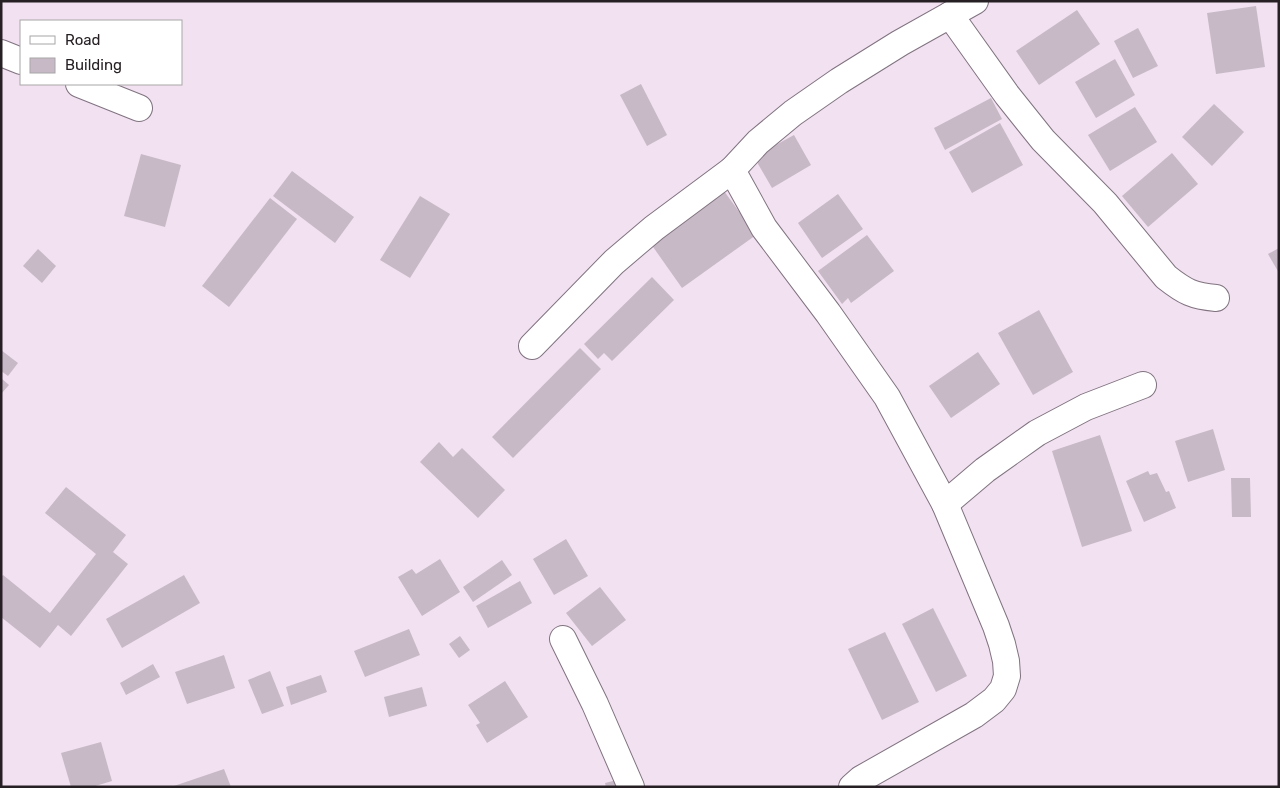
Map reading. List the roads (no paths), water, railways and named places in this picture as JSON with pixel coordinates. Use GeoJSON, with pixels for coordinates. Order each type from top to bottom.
{"type":"FeatureCollection","features":[{"type":"Feature","properties":{"kind":"street"},"geometry":{"type":"LineString","coordinates":[[532,346],[614,262],[654,228],[732,170],[758,142],[793,113],[900,42],[975,1]]}},
{"type":"Feature","properties":{"kind":"street"},"geometry":{"type":"LineString","coordinates":[[950,15],[1007,95],[1043,140],[1105,203],[1166,277],[1192,295],[1216,298]]}},
{"type":"Feature","properties":{"kind":"street"},"geometry":{"type":"LineString","coordinates":[[1,53],[20,61]]}},
{"type":"Feature","properties":{"kind":"street"},"geometry":{"type":"LineString","coordinates":[[82,85],[139,108]]}},
{"type":"Feature","properties":{"kind":"street"},"geometry":{"type":"LineString","coordinates":[[732,170],[764,228],[828,313],[887,397],[945,504],[996,626],[1006,661],[1007,676],[1003,689],[994,700],[974,715],[862,779],[852,787]]}},
{"type":"Feature","properties":{"kind":"street"},"geometry":{"type":"LineString","coordinates":[[945,504],[985,470],[1037,433],[1086,408],[1143,386]]}},
{"type":"Feature","properties":{"kind":"street"},"geometry":{"type":"LineString","coordinates":[[563,639],[596,704],[631,787]]}}]}
